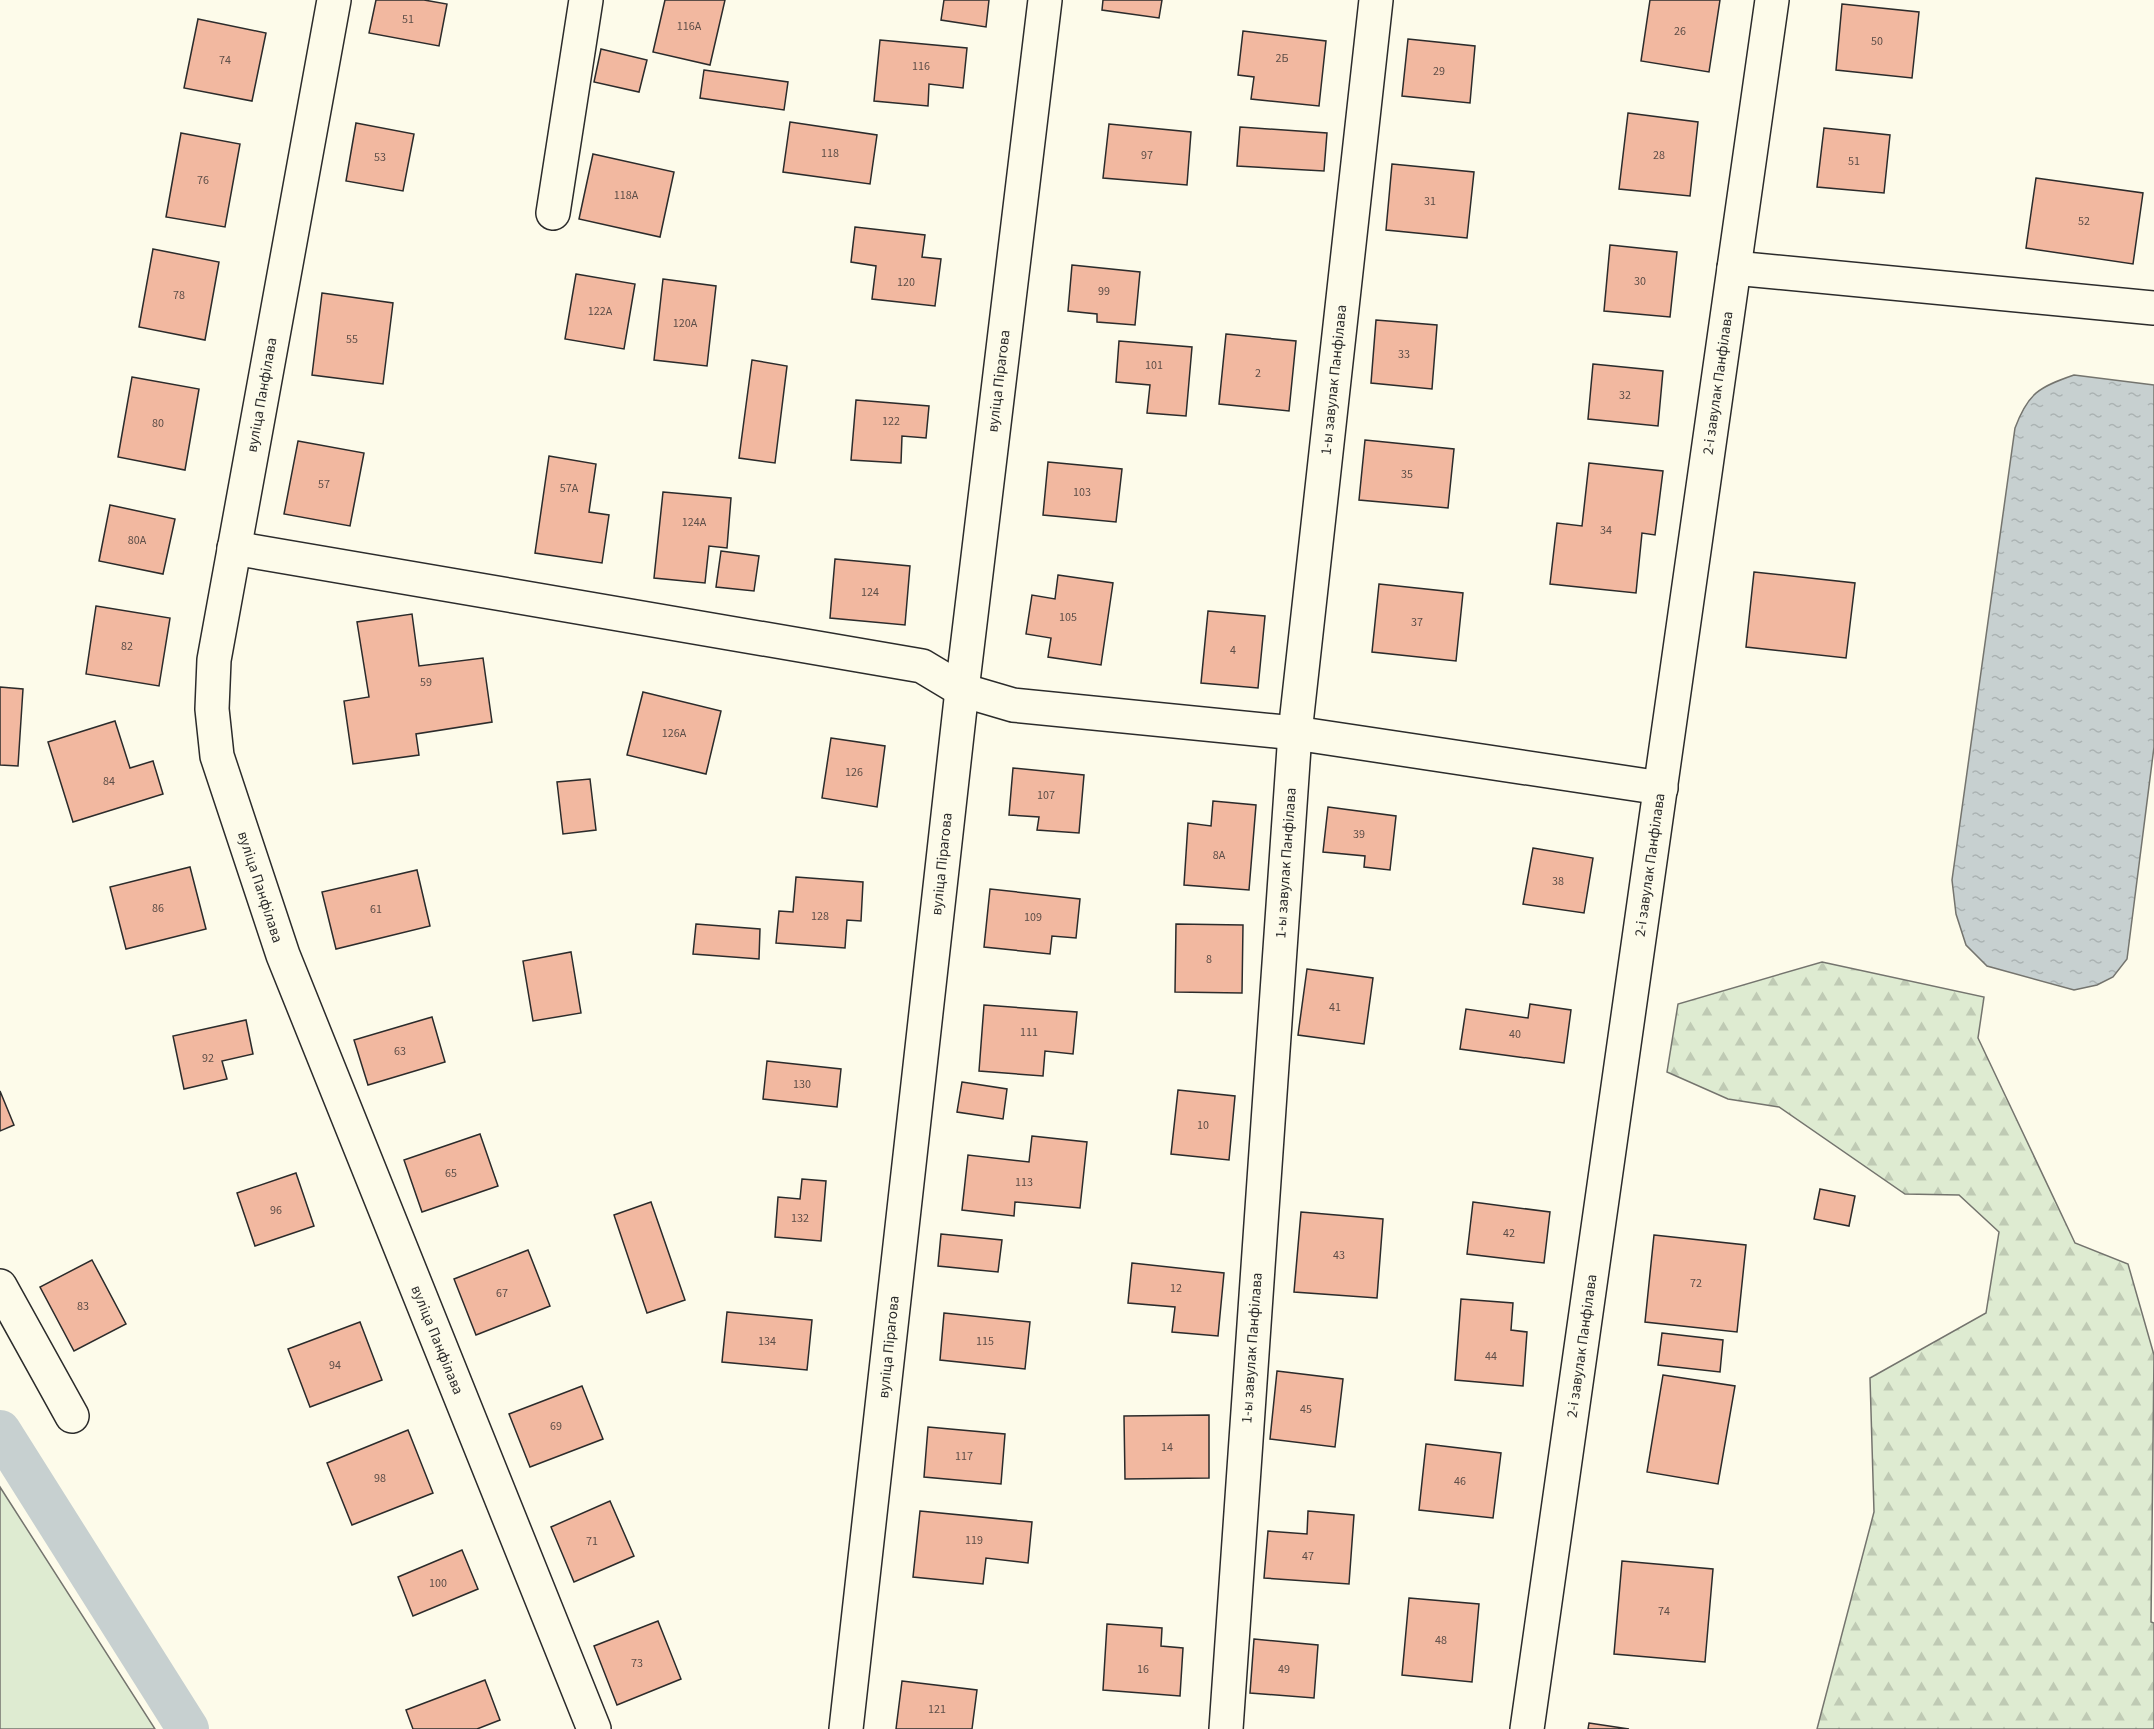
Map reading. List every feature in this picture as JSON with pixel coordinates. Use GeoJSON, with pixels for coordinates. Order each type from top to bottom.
{"type":"FeatureCollection","features":[{"type":"Feature","properties":{"kind":"street","name":"вуліца Панфілава"},"geometry":{"type":"LineString","coordinates":[[334,0],[214,660],[212,709],[217,756],[283,955],[594,1729]]}},
{"type":"Feature","properties":{"kind":"street"},"geometry":{"type":"LineString","coordinates":[[553,213],[586,0]]}},
{"type":"Feature","properties":{"kind":"street","name":"вуліца Пірагова"},"geometry":{"type":"LineString","coordinates":[[846,1729],[962,690],[1045,0]]}},
{"type":"Feature","properties":{"kind":"street","name":"1-ы завулак Панфілава"},"geometry":{"type":"LineString","coordinates":[[1226,1729],[1295,733],[1376,0]]}},
{"type":"Feature","properties":{"kind":"street","name":"2-і завулак Панфілава"},"geometry":{"type":"LineString","coordinates":[[1527,1729],[1772,0]]}},
{"type":"Feature","properties":{"kind":"street"},"geometry":{"type":"LineString","coordinates":[[1734,268],[2154,308]]}},
{"type":"Feature","properties":{"kind":"street"},"geometry":{"type":"LineString","coordinates":[[234,548],[922,666],[962,690],[1013,705],[1295,733],[1661,789]]}},
{"type":"Feature","properties":{"kind":"street"},"geometry":{"type":"LineString","coordinates":[[0,1286],[72,1416]]}},
{"type":"Feature","properties":{"kind":"green space"},"geometry":{"type":"Polygon","coordinates":[[[1822,962],[1984,997],[1978,1038],[2075,1243],[2128,1264],[2154,1355],[2151,1622],[2154,1623],[2154,1729],[1817,1729],[1874,1512],[1870,1378],[1986,1313],[1999,1232],[1959,1195],[1905,1194],[1779,1107],[1728,1099],[1667,1072],[1678,1004],[1822,962]]]}},
{"type":"Feature","properties":{"kind":"green space"},"geometry":{"type":"Polygon","coordinates":[[[0,1487],[155,1729],[0,1729],[0,1487]]]}},
{"type":"Feature","properties":{"kind":"water"},"geometry":{"type":"Polygon","coordinates":[[[2074,375],[2154,385],[2154,747],[2127,959],[2113,977],[2097,985],[2074,990],[1987,966],[1966,945],[1956,914],[1952,880],[2015,428],[2025,407],[2036,393],[2052,383],[2074,375]]]}},
{"type":"Feature","properties":{"kind":"building"},"geometry":{"type":"Polygon","coordinates":[[[376,0],[424,0],[447,4],[439,46],[369,33],[376,0]]]}},
{"type":"Feature","properties":{"kind":"building"},"geometry":{"type":"Polygon","coordinates":[[[665,0],[725,0],[710,65],[653,52],[665,0]]]}},
{"type":"Feature","properties":{"kind":"building"},"geometry":{"type":"Polygon","coordinates":[[[944,0],[989,0],[986,27],[941,20],[944,0]]]}},
{"type":"Feature","properties":{"kind":"building"},"geometry":{"type":"Polygon","coordinates":[[[1103,0],[1162,0],[1159,18],[1102,10],[1103,0]]]}},
{"type":"Feature","properties":{"kind":"building"},"geometry":{"type":"Polygon","coordinates":[[[1650,0],[1720,0],[1709,72],[1641,61],[1650,0]]]}},
{"type":"Feature","properties":{"kind":"building"},"geometry":{"type":"Polygon","coordinates":[[[1842,4],[1919,12],[1912,78],[1836,70],[1842,4]]]}},
{"type":"Feature","properties":{"kind":"building"},"geometry":{"type":"Polygon","coordinates":[[[198,19],[266,33],[252,101],[184,88],[198,19]]]}},
{"type":"Feature","properties":{"kind":"building"},"geometry":{"type":"Polygon","coordinates":[[[1243,31],[1326,41],[1319,106],[1251,99],[1254,77],[1238,75],[1243,31]]]}},
{"type":"Feature","properties":{"kind":"building"},"geometry":{"type":"Polygon","coordinates":[[[1408,39],[1475,46],[1470,103],[1402,96],[1408,39]]]}},
{"type":"Feature","properties":{"kind":"building"},"geometry":{"type":"Polygon","coordinates":[[[880,40],[967,48],[963,88],[929,84],[928,106],[874,101],[880,40]]]}},
{"type":"Feature","properties":{"kind":"building"},"geometry":{"type":"Polygon","coordinates":[[[601,49],[647,60],[639,92],[594,82],[601,49]]]}},
{"type":"Feature","properties":{"kind":"building"},"geometry":{"type":"Polygon","coordinates":[[[704,70],[788,82],[784,110],[700,98],[704,70]]]}},
{"type":"Feature","properties":{"kind":"building"},"geometry":{"type":"Polygon","coordinates":[[[1628,113],[1698,122],[1690,196],[1619,189],[1628,113]]]}},
{"type":"Feature","properties":{"kind":"building"},"geometry":{"type":"Polygon","coordinates":[[[790,122],[877,135],[870,184],[783,172],[790,122]]]}},
{"type":"Feature","properties":{"kind":"building"},"geometry":{"type":"Polygon","coordinates":[[[356,123],[414,134],[403,191],[346,181],[356,123]]]}},
{"type":"Feature","properties":{"kind":"building"},"geometry":{"type":"Polygon","coordinates":[[[1109,124],[1191,132],[1187,185],[1103,178],[1109,124]]]}},
{"type":"Feature","properties":{"kind":"building"},"geometry":{"type":"Polygon","coordinates":[[[1240,127],[1327,133],[1324,171],[1237,166],[1240,127]]]}},
{"type":"Feature","properties":{"kind":"building"},"geometry":{"type":"Polygon","coordinates":[[[1824,128],[1890,135],[1884,193],[1817,187],[1824,128]]]}},
{"type":"Feature","properties":{"kind":"building"},"geometry":{"type":"Polygon","coordinates":[[[181,133],[240,144],[225,227],[166,217],[181,133]]]}},
{"type":"Feature","properties":{"kind":"building"},"geometry":{"type":"Polygon","coordinates":[[[593,154],[674,172],[660,237],[579,219],[593,154]]]}},
{"type":"Feature","properties":{"kind":"building"},"geometry":{"type":"Polygon","coordinates":[[[1392,164],[1474,172],[1467,238],[1386,230],[1392,164]]]}},
{"type":"Feature","properties":{"kind":"building"},"geometry":{"type":"Polygon","coordinates":[[[2036,178],[2143,193],[2133,264],[2026,248],[2036,178]]]}},
{"type":"Feature","properties":{"kind":"building"},"geometry":{"type":"Polygon","coordinates":[[[855,227],[925,235],[922,257],[941,259],[935,306],[872,299],[876,266],[851,262],[855,227]]]}},
{"type":"Feature","properties":{"kind":"building"},"geometry":{"type":"Polygon","coordinates":[[[1610,245],[1677,252],[1670,317],[1604,311],[1610,245]]]}},
{"type":"Feature","properties":{"kind":"building"},"geometry":{"type":"Polygon","coordinates":[[[153,249],[219,262],[205,340],[139,327],[153,249]]]}},
{"type":"Feature","properties":{"kind":"building"},"geometry":{"type":"Polygon","coordinates":[[[1072,265],[1140,272],[1135,325],[1097,322],[1097,314],[1068,311],[1072,265]]]}},
{"type":"Feature","properties":{"kind":"building"},"geometry":{"type":"Polygon","coordinates":[[[576,274],[635,284],[624,349],[565,339],[576,274]]]}},
{"type":"Feature","properties":{"kind":"building"},"geometry":{"type":"Polygon","coordinates":[[[663,279],[716,286],[707,366],[654,360],[663,279]]]}},
{"type":"Feature","properties":{"kind":"building"},"geometry":{"type":"Polygon","coordinates":[[[322,293],[393,303],[383,384],[312,375],[322,293]]]}},
{"type":"Feature","properties":{"kind":"building"},"geometry":{"type":"Polygon","coordinates":[[[1376,320],[1437,325],[1432,389],[1371,383],[1376,320]]]}},
{"type":"Feature","properties":{"kind":"building"},"geometry":{"type":"Polygon","coordinates":[[[1226,334],[1296,341],[1289,411],[1219,404],[1226,334]]]}},
{"type":"Feature","properties":{"kind":"building"},"geometry":{"type":"Polygon","coordinates":[[[1119,341],[1192,347],[1186,416],[1147,413],[1150,385],[1116,382],[1119,341]]]}},
{"type":"Feature","properties":{"kind":"building"},"geometry":{"type":"Polygon","coordinates":[[[752,360],[787,366],[775,463],[739,458],[752,360]]]}},
{"type":"Feature","properties":{"kind":"building"},"geometry":{"type":"Polygon","coordinates":[[[1593,364],[1663,371],[1658,426],[1588,419],[1593,364]]]}},
{"type":"Feature","properties":{"kind":"building"},"geometry":{"type":"Polygon","coordinates":[[[132,377],[199,389],[185,470],[118,457],[132,377]]]}},
{"type":"Feature","properties":{"kind":"building"},"geometry":{"type":"Polygon","coordinates":[[[856,400],[929,406],[926,438],[902,436],[901,463],[851,460],[856,400]]]}},
{"type":"Feature","properties":{"kind":"building"},"geometry":{"type":"Polygon","coordinates":[[[1365,440],[1454,449],[1448,508],[1359,500],[1365,440]]]}},
{"type":"Feature","properties":{"kind":"building"},"geometry":{"type":"Polygon","coordinates":[[[298,441],[364,453],[350,526],[284,514],[298,441]]]}},
{"type":"Feature","properties":{"kind":"building"},"geometry":{"type":"Polygon","coordinates":[[[549,456],[596,464],[589,512],[609,515],[602,563],[535,553],[549,456]]]}},
{"type":"Feature","properties":{"kind":"building"},"geometry":{"type":"Polygon","coordinates":[[[1048,462],[1122,469],[1116,522],[1043,515],[1048,462]]]}},
{"type":"Feature","properties":{"kind":"building"},"geometry":{"type":"Polygon","coordinates":[[[1589,463],[1663,471],[1655,535],[1642,533],[1636,593],[1550,584],[1557,523],[1582,526],[1589,463]]]}},
{"type":"Feature","properties":{"kind":"building"},"geometry":{"type":"Polygon","coordinates":[[[663,492],[731,498],[727,548],[709,546],[705,583],[654,578],[663,492]]]}},
{"type":"Feature","properties":{"kind":"building"},"geometry":{"type":"Polygon","coordinates":[[[110,505],[175,519],[163,574],[99,561],[110,505]]]}},
{"type":"Feature","properties":{"kind":"building"},"geometry":{"type":"Polygon","coordinates":[[[721,551],[759,556],[754,591],[716,587],[721,551]]]}},
{"type":"Feature","properties":{"kind":"building"},"geometry":{"type":"Polygon","coordinates":[[[835,559],[910,566],[905,625],[830,618],[835,559]]]}},
{"type":"Feature","properties":{"kind":"building"},"geometry":{"type":"Polygon","coordinates":[[[1754,572],[1855,583],[1846,658],[1746,647],[1754,572]]]}},
{"type":"Feature","properties":{"kind":"building"},"geometry":{"type":"Polygon","coordinates":[[[1058,575],[1113,583],[1101,665],[1048,657],[1051,638],[1026,634],[1032,595],[1055,599],[1058,575]]]}},
{"type":"Feature","properties":{"kind":"building"},"geometry":{"type":"Polygon","coordinates":[[[1379,584],[1463,593],[1456,661],[1372,652],[1379,584]]]}},
{"type":"Feature","properties":{"kind":"building"},"geometry":{"type":"Polygon","coordinates":[[[96,606],[170,618],[159,686],[86,674],[96,606]]]}},
{"type":"Feature","properties":{"kind":"building"},"geometry":{"type":"Polygon","coordinates":[[[1208,611],[1265,616],[1258,688],[1201,683],[1208,611]]]}},
{"type":"Feature","properties":{"kind":"building"},"geometry":{"type":"Polygon","coordinates":[[[412,614],[419,666],[483,658],[492,722],[416,734],[419,755],[353,764],[344,701],[369,697],[357,622],[412,614]]]}},
{"type":"Feature","properties":{"kind":"building"},"geometry":{"type":"Polygon","coordinates":[[[0,687],[23,689],[18,766],[0,765],[0,687]]]}},
{"type":"Feature","properties":{"kind":"building"},"geometry":{"type":"Polygon","coordinates":[[[643,692],[721,711],[706,774],[627,755],[643,692]]]}},
{"type":"Feature","properties":{"kind":"building"},"geometry":{"type":"Polygon","coordinates":[[[115,721],[130,768],[153,761],[163,794],[73,822],[48,742],[115,721]]]}},
{"type":"Feature","properties":{"kind":"building"},"geometry":{"type":"Polygon","coordinates":[[[831,738],[885,746],[877,807],[822,798],[831,738]]]}},
{"type":"Feature","properties":{"kind":"building"},"geometry":{"type":"Polygon","coordinates":[[[1013,768],[1084,775],[1079,833],[1037,830],[1039,817],[1009,815],[1013,768]]]}},
{"type":"Feature","properties":{"kind":"building"},"geometry":{"type":"Polygon","coordinates":[[[590,779],[596,830],[563,834],[557,782],[590,779]]]}},
{"type":"Feature","properties":{"kind":"building"},"geometry":{"type":"Polygon","coordinates":[[[1213,801],[1256,805],[1249,890],[1184,885],[1188,823],[1211,826],[1213,801]]]}},
{"type":"Feature","properties":{"kind":"building"},"geometry":{"type":"Polygon","coordinates":[[[1328,807],[1396,816],[1390,870],[1364,867],[1365,856],[1323,852],[1328,807]]]}},
{"type":"Feature","properties":{"kind":"building"},"geometry":{"type":"Polygon","coordinates":[[[1533,848],[1593,858],[1584,913],[1523,904],[1533,848]]]}},
{"type":"Feature","properties":{"kind":"building"},"geometry":{"type":"Polygon","coordinates":[[[190,867],[206,929],[126,949],[110,887],[190,867]]]}},
{"type":"Feature","properties":{"kind":"building"},"geometry":{"type":"Polygon","coordinates":[[[417,870],[430,926],[336,949],[322,892],[417,870]]]}},
{"type":"Feature","properties":{"kind":"building"},"geometry":{"type":"Polygon","coordinates":[[[796,877],[863,882],[861,921],[847,920],[845,948],[776,943],[779,911],[793,912],[796,877]]]}},
{"type":"Feature","properties":{"kind":"building"},"geometry":{"type":"Polygon","coordinates":[[[990,889],[1080,899],[1076,938],[1052,936],[1050,954],[984,947],[990,889]]]}},
{"type":"Feature","properties":{"kind":"building"},"geometry":{"type":"Polygon","coordinates":[[[696,924],[760,929],[759,959],[693,954],[696,924]]]}},
{"type":"Feature","properties":{"kind":"building"},"geometry":{"type":"Polygon","coordinates":[[[1176,924],[1243,925],[1242,993],[1175,992],[1176,924]]]}},
{"type":"Feature","properties":{"kind":"building"},"geometry":{"type":"Polygon","coordinates":[[[571,952],[581,1013],[533,1021],[523,961],[571,952]]]}},
{"type":"Feature","properties":{"kind":"building"},"geometry":{"type":"Polygon","coordinates":[[[1307,969],[1373,978],[1364,1044],[1298,1035],[1307,969]]]}},
{"type":"Feature","properties":{"kind":"building"},"geometry":{"type":"Polygon","coordinates":[[[1530,1004],[1571,1010],[1564,1063],[1460,1049],[1466,1009],[1528,1018],[1530,1004]]]}},
{"type":"Feature","properties":{"kind":"building"},"geometry":{"type":"Polygon","coordinates":[[[984,1005],[1077,1012],[1073,1054],[1045,1051],[1043,1076],[979,1071],[984,1005]]]}},
{"type":"Feature","properties":{"kind":"building"},"geometry":{"type":"Polygon","coordinates":[[[432,1017],[445,1062],[368,1085],[354,1040],[432,1017]]]}},
{"type":"Feature","properties":{"kind":"building"},"geometry":{"type":"Polygon","coordinates":[[[246,1020],[253,1054],[222,1061],[227,1079],[184,1089],[173,1036],[246,1020]]]}},
{"type":"Feature","properties":{"kind":"building"},"geometry":{"type":"Polygon","coordinates":[[[767,1061],[841,1069],[837,1107],[763,1099],[767,1061]]]}},
{"type":"Feature","properties":{"kind":"building"},"geometry":{"type":"Polygon","coordinates":[[[962,1082],[1007,1089],[1003,1119],[957,1112],[962,1082]]]}},
{"type":"Feature","properties":{"kind":"building"},"geometry":{"type":"Polygon","coordinates":[[[1178,1090],[1235,1096],[1229,1160],[1171,1154],[1178,1090]]]}},
{"type":"Feature","properties":{"kind":"building"},"geometry":{"type":"Polygon","coordinates":[[[0,1091],[14,1125],[0,1131],[0,1091]]]}},
{"type":"Feature","properties":{"kind":"building"},"geometry":{"type":"Polygon","coordinates":[[[480,1134],[498,1186],[422,1212],[404,1160],[480,1134]]]}},
{"type":"Feature","properties":{"kind":"building"},"geometry":{"type":"Polygon","coordinates":[[[1032,1136],[1087,1142],[1080,1208],[1015,1202],[1014,1216],[962,1210],[968,1155],[1029,1162],[1032,1136]]]}},
{"type":"Feature","properties":{"kind":"building"},"geometry":{"type":"Polygon","coordinates":[[[296,1173],[314,1226],[255,1246],[237,1193],[296,1173]]]}},
{"type":"Feature","properties":{"kind":"building"},"geometry":{"type":"Polygon","coordinates":[[[802,1179],[826,1181],[821,1241],[775,1237],[778,1197],[800,1199],[802,1179]]]}},
{"type":"Feature","properties":{"kind":"building"},"geometry":{"type":"Polygon","coordinates":[[[1820,1189],[1855,1196],[1849,1226],[1814,1219],[1820,1189]]]}},
{"type":"Feature","properties":{"kind":"building"},"geometry":{"type":"Polygon","coordinates":[[[651,1202],[685,1300],[647,1313],[614,1215],[651,1202]]]}},
{"type":"Feature","properties":{"kind":"building"},"geometry":{"type":"Polygon","coordinates":[[[1473,1202],[1550,1212],[1544,1263],[1467,1254],[1473,1202]]]}},
{"type":"Feature","properties":{"kind":"building"},"geometry":{"type":"Polygon","coordinates":[[[1301,1212],[1383,1219],[1377,1298],[1294,1292],[1301,1212]]]}},
{"type":"Feature","properties":{"kind":"building"},"geometry":{"type":"Polygon","coordinates":[[[941,1234],[1002,1240],[998,1272],[938,1266],[941,1234]]]}},
{"type":"Feature","properties":{"kind":"building"},"geometry":{"type":"Polygon","coordinates":[[[1654,1235],[1746,1245],[1737,1332],[1645,1322],[1654,1235]]]}},
{"type":"Feature","properties":{"kind":"building"},"geometry":{"type":"Polygon","coordinates":[[[528,1250],[550,1306],[476,1335],[454,1279],[528,1250]]]}},
{"type":"Feature","properties":{"kind":"building"},"geometry":{"type":"Polygon","coordinates":[[[92,1260],[126,1324],[74,1351],[40,1287],[92,1260]]]}},
{"type":"Feature","properties":{"kind":"building"},"geometry":{"type":"Polygon","coordinates":[[[1132,1263],[1224,1273],[1218,1336],[1172,1332],[1175,1307],[1128,1303],[1132,1263]]]}},
{"type":"Feature","properties":{"kind":"building"},"geometry":{"type":"Polygon","coordinates":[[[1461,1299],[1513,1303],[1511,1330],[1527,1332],[1523,1386],[1455,1380],[1461,1299]]]}},
{"type":"Feature","properties":{"kind":"building"},"geometry":{"type":"Polygon","coordinates":[[[727,1312],[812,1320],[807,1370],[722,1362],[727,1312]]]}},
{"type":"Feature","properties":{"kind":"building"},"geometry":{"type":"Polygon","coordinates":[[[944,1313],[1030,1322],[1025,1369],[940,1360],[944,1313]]]}},
{"type":"Feature","properties":{"kind":"building"},"geometry":{"type":"Polygon","coordinates":[[[360,1322],[382,1380],[310,1407],[288,1349],[360,1322]]]}},
{"type":"Feature","properties":{"kind":"building"},"geometry":{"type":"Polygon","coordinates":[[[1662,1333],[1723,1340],[1720,1372],[1658,1365],[1662,1333]]]}},
{"type":"Feature","properties":{"kind":"building"},"geometry":{"type":"Polygon","coordinates":[[[1277,1371],[1343,1379],[1335,1447],[1270,1439],[1277,1371]]]}},
{"type":"Feature","properties":{"kind":"building"},"geometry":{"type":"Polygon","coordinates":[[[1663,1375],[1735,1386],[1718,1484],[1647,1472],[1663,1375]]]}},
{"type":"Feature","properties":{"kind":"building"},"geometry":{"type":"Polygon","coordinates":[[[582,1386],[603,1439],[530,1467],[509,1414],[582,1386]]]}},
{"type":"Feature","properties":{"kind":"building"},"geometry":{"type":"Polygon","coordinates":[[[1209,1415],[1209,1478],[1125,1479],[1124,1416],[1209,1415]]]}},
{"type":"Feature","properties":{"kind":"building"},"geometry":{"type":"Polygon","coordinates":[[[928,1427],[1005,1434],[1001,1484],[924,1477],[928,1427]]]}},
{"type":"Feature","properties":{"kind":"building"},"geometry":{"type":"Polygon","coordinates":[[[408,1430],[433,1493],[352,1525],[327,1463],[408,1430]]]}},
{"type":"Feature","properties":{"kind":"building"},"geometry":{"type":"Polygon","coordinates":[[[1426,1444],[1501,1453],[1493,1518],[1419,1510],[1426,1444]]]}},
{"type":"Feature","properties":{"kind":"building"},"geometry":{"type":"Polygon","coordinates":[[[610,1501],[634,1556],[574,1582],[551,1527],[610,1501]]]}},
{"type":"Feature","properties":{"kind":"building"},"geometry":{"type":"Polygon","coordinates":[[[920,1511],[1032,1522],[1028,1563],[986,1558],[983,1584],[913,1577],[920,1511]]]}},
{"type":"Feature","properties":{"kind":"building"},"geometry":{"type":"Polygon","coordinates":[[[1308,1511],[1354,1515],[1349,1584],[1264,1578],[1268,1531],[1307,1534],[1308,1511]]]}},
{"type":"Feature","properties":{"kind":"building"},"geometry":{"type":"Polygon","coordinates":[[[462,1550],[478,1589],[413,1616],[398,1577],[462,1550]]]}},
{"type":"Feature","properties":{"kind":"building"},"geometry":{"type":"Polygon","coordinates":[[[1622,1561],[1713,1569],[1705,1662],[1614,1654],[1622,1561]]]}},
{"type":"Feature","properties":{"kind":"building"},"geometry":{"type":"Polygon","coordinates":[[[1409,1598],[1479,1604],[1472,1682],[1402,1675],[1409,1598]]]}},
{"type":"Feature","properties":{"kind":"building"},"geometry":{"type":"Polygon","coordinates":[[[658,1621],[681,1679],[617,1705],[594,1646],[658,1621]]]}},
{"type":"Feature","properties":{"kind":"building"},"geometry":{"type":"Polygon","coordinates":[[[1107,1624],[1162,1628],[1161,1646],[1183,1648],[1180,1696],[1103,1690],[1107,1624]]]}},
{"type":"Feature","properties":{"kind":"building"},"geometry":{"type":"Polygon","coordinates":[[[1254,1639],[1318,1645],[1314,1698],[1250,1693],[1254,1639]]]}},
{"type":"Feature","properties":{"kind":"building"},"geometry":{"type":"Polygon","coordinates":[[[485,1680],[500,1720],[477,1729],[413,1729],[406,1710],[485,1680]]]}},
{"type":"Feature","properties":{"kind":"building"},"geometry":{"type":"Polygon","coordinates":[[[902,1681],[977,1690],[972,1729],[896,1729],[902,1681]]]}},
{"type":"Feature","properties":{"kind":"building"},"geometry":{"type":"Polygon","coordinates":[[[1589,1723],[1629,1729],[1588,1729],[1589,1723]]]}},
{"type":"Feature","properties":{"kind":"waterway"},"geometry":{"type":"LineString","coordinates":[[0,1431],[188,1729]]}}]}
